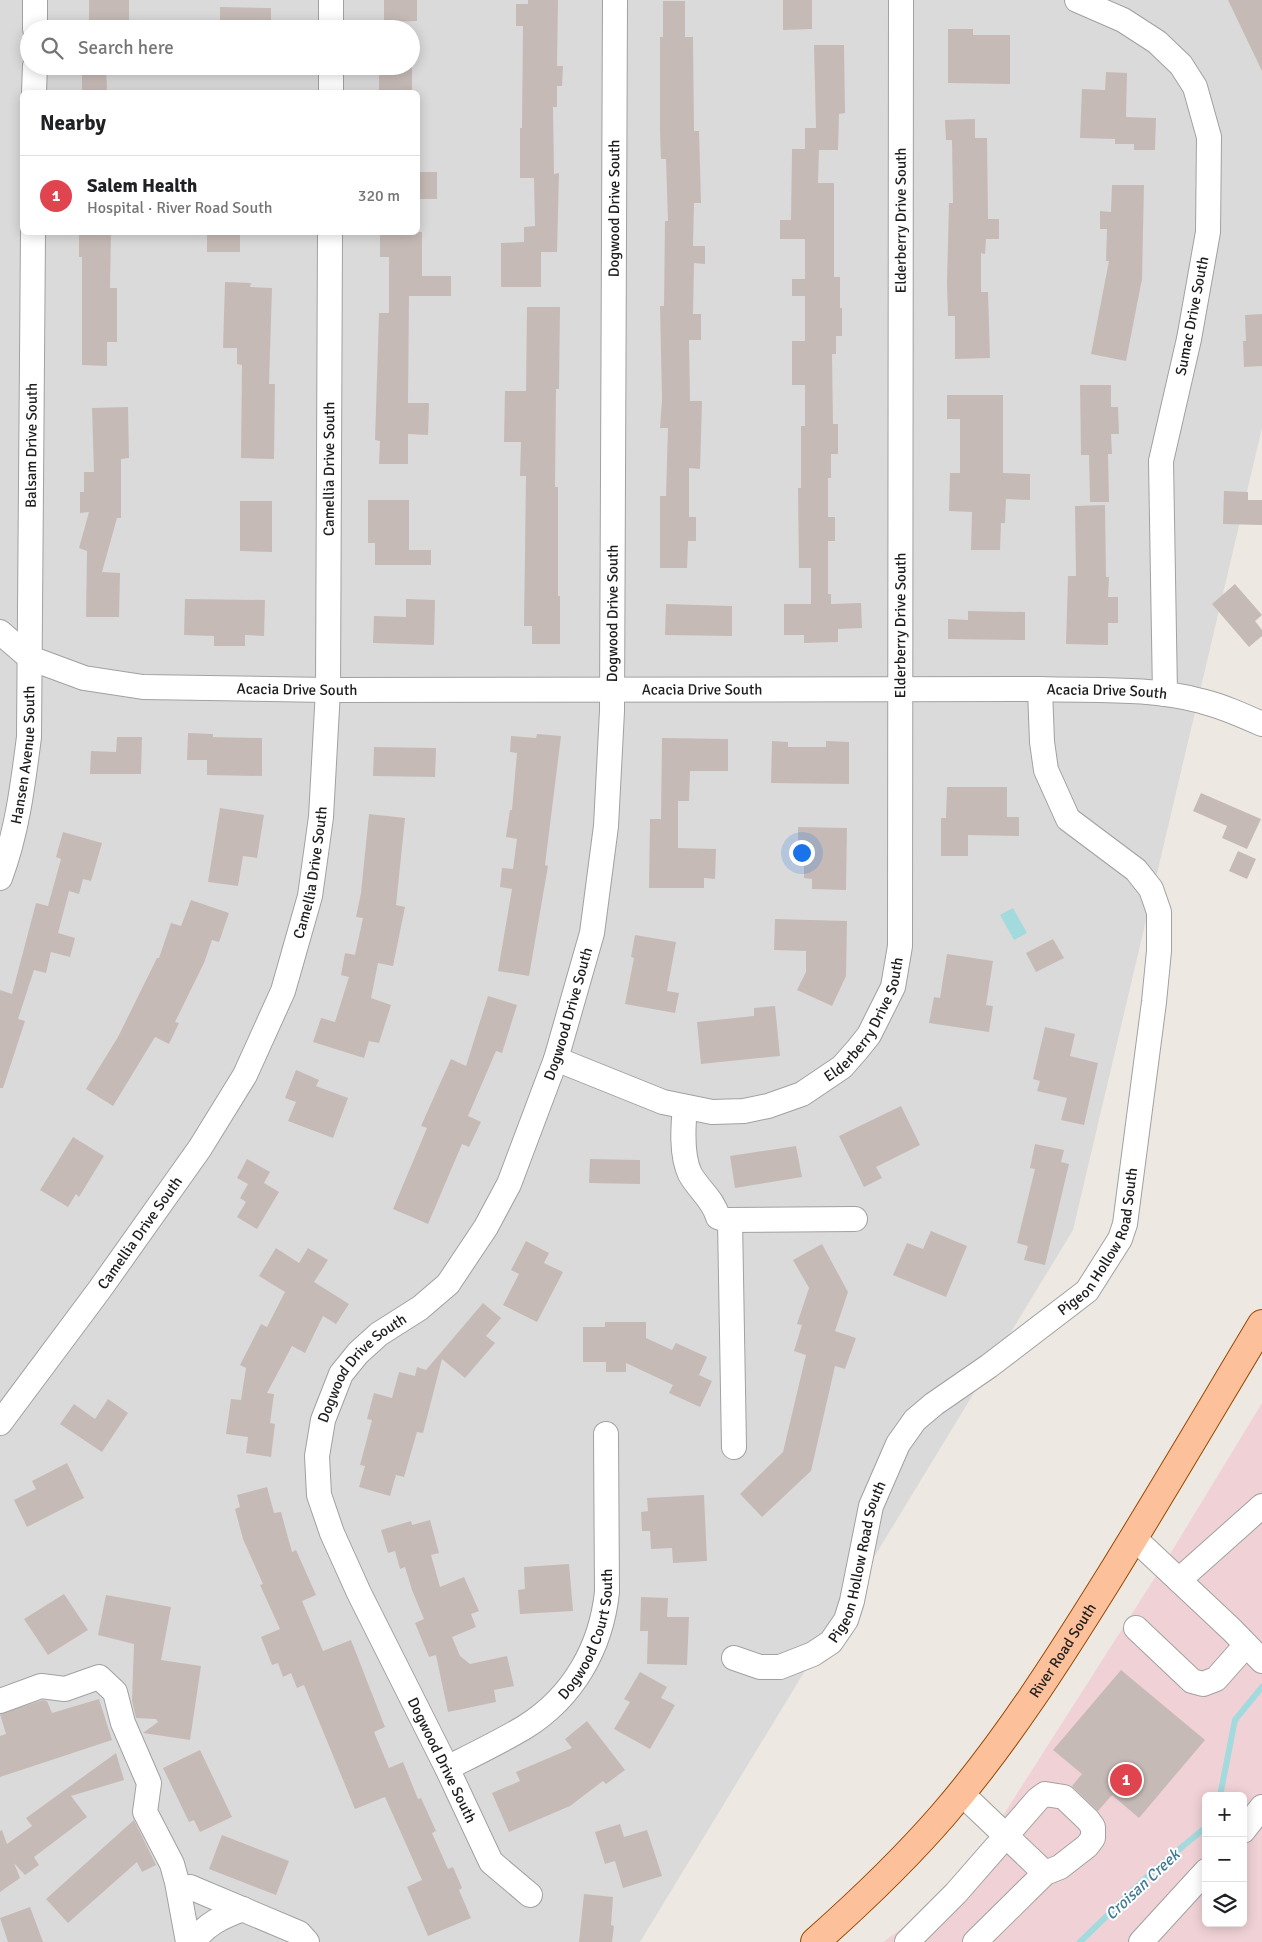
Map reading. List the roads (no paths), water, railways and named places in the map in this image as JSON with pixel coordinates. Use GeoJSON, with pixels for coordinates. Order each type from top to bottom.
{"type":"FeatureCollection","features":[{"type":"Feature","properties":{"kind":"main road","name":"River Road South"},"geometry":{"type":"LineString","coordinates":[[815,1942],[904,1859],[961,1793],[1020,1716],[1134,1538],[1262,1324]]}},
{"type":"Feature","properties":{"kind":"street"},"geometry":{"type":"LineString","coordinates":[[35,0],[35,20]]}},
{"type":"Feature","properties":{"kind":"street"},"geometry":{"type":"LineString","coordinates":[[331,0],[331,20]]}},
{"type":"Feature","properties":{"kind":"street","name":"Dogwood Drive South"},"geometry":{"type":"LineString","coordinates":[[530,1895],[491,1862],[447,1768],[374,1622],[332,1533],[319,1495],[317,1456],[323,1420],[341,1374],[358,1353],[379,1334],[420,1308],[448,1284],[486,1227],[510,1184],[556,1059],[592,934],[606,826],[612,691],[615,0]]}},
{"type":"Feature","properties":{"kind":"street","name":"Elderberry Drive South"},"geometry":{"type":"LineString","coordinates":[[556,1059],[663,1102],[712,1112],[744,1111],[768,1106],[802,1094],[842,1067],[869,1035],[893,987],[900,946],[901,0]]}},
{"type":"Feature","properties":{"kind":"street","name":"Sumac Drive South"},"geometry":{"type":"LineString","coordinates":[[1077,0],[1124,20],[1157,42],[1181,65],[1194,87],[1208,137],[1208,232],[1189,339],[1161,461],[1165,694]]}},
{"type":"Feature","properties":{"kind":"street"},"geometry":{"type":"LineString","coordinates":[[34,90],[35,75]]}},
{"type":"Feature","properties":{"kind":"street"},"geometry":{"type":"LineString","coordinates":[[331,75],[331,90]]}},
{"type":"Feature","properties":{"kind":"street","name":"Balsam Drive South"},"geometry":{"type":"LineString","coordinates":[[30,658],[33,235]]}},
{"type":"Feature","properties":{"kind":"street","name":"Camellia Drive South"},"geometry":{"type":"LineString","coordinates":[[0,1423],[100,1289],[200,1148],[245,1075],[283,991],[310,896],[321,817],[328,690],[330,235]]}},
{"type":"Feature","properties":{"kind":"street","name":"Acacia Drive South"},"geometry":{"type":"LineString","coordinates":[[0,632],[30,658],[84,678],[143,687],[612,691],[1040,689],[1165,694],[1200,700],[1234,711],[1262,724]]}},
{"type":"Feature","properties":{"kind":"street","name":"Hansen Avenue South"},"geometry":{"type":"LineString","coordinates":[[0,878],[7,860],[22,794],[29,737],[30,658]]}},
{"type":"Feature","properties":{"kind":"street","name":"Pigeon Hollow Road South"},"geometry":{"type":"LineString","coordinates":[[734,1658],[760,1668],[780,1667],[813,1654],[831,1642],[846,1620],[852,1601],[871,1506],[898,1444],[916,1420],[934,1404],[997,1360],[1087,1291],[1120,1240],[1125,1224],[1154,1002],[1159,951],[1159,912],[1151,889],[1136,870],[1068,819],[1046,770],[1042,742],[1040,689]]}},
{"type":"Feature","properties":{"kind":"street"},"geometry":{"type":"LineString","coordinates":[[686,1107],[684,1121],[685,1159],[690,1174],[712,1201],[718,1217],[730,1220],[855,1220]]}},
{"type":"Feature","properties":{"kind":"street"},"geometry":{"type":"LineString","coordinates":[[730,1220],[734,1446]]}},
{"type":"Feature","properties":{"kind":"street","name":"Dogwood Court South"},"geometry":{"type":"LineString","coordinates":[[447,1768],[524,1727],[547,1711],[579,1675],[590,1654],[605,1615],[607,1592],[606,1434]]}},
{"type":"Feature","properties":{"kind":"street"},"geometry":{"type":"LineString","coordinates":[[1179,1580],[1262,1506]]}},
{"type":"Feature","properties":{"kind":"street"},"geometry":{"type":"LineString","coordinates":[[1134,1538],[1255,1654],[1216,1679],[1203,1684],[1192,1681],[1136,1628]]}},
{"type":"Feature","properties":{"kind":"street"},"geometry":{"type":"LineString","coordinates":[[0,1701],[41,1686],[65,1689],[99,1677],[115,1692],[123,1723],[149,1783],[145,1812],[172,1864],[179,1889],[188,1942]]}},
{"type":"Feature","properties":{"kind":"street"},"geometry":{"type":"LineString","coordinates":[[961,1793],[1045,1873]]}},
{"type":"Feature","properties":{"kind":"street"},"geometry":{"type":"LineString","coordinates":[[907,1942],[956,1893],[1038,1799],[1045,1794],[1064,1797],[1093,1827],[1093,1838],[1087,1846],[1060,1867],[1045,1873],[975,1942]]}},
{"type":"Feature","properties":{"kind":"street"},"geometry":{"type":"LineString","coordinates":[[1247,1826],[1262,1807]]}},
{"type":"Feature","properties":{"kind":"street"},"geometry":{"type":"LineString","coordinates":[[1141,1942],[1202,1875]]}},
{"type":"Feature","properties":{"kind":"street"},"geometry":{"type":"LineString","coordinates":[[179,1889],[190,1887],[299,1933],[307,1942]]}},
{"type":"Feature","properties":{"kind":"street"},"geometry":{"type":"LineString","coordinates":[[194,1942],[207,1927],[217,1920],[243,1909]]}},
{"type":"Feature","properties":{"kind":"water"},"geometry":{"type":"Polygon","coordinates":[[[1013,908],[1027,933],[1014,940],[1000,915],[1013,908]]]}},
{"type":"Feature","properties":{"kind":"waterway","name":"Croisan Creek"},"geometry":{"type":"LineString","coordinates":[[1221,1792],[1235,1720],[1262,1687]]}},
{"type":"Feature","properties":{"kind":"waterway","name":"Croisan Creek"},"geometry":{"type":"LineString","coordinates":[[1080,1942],[1152,1872],[1202,1830]]}},
{"type":"Feature","properties":{"kind":"place","name":"Salem Health"},"geometry":{"type":"Point","coordinates":[1126,1780]}}]}
